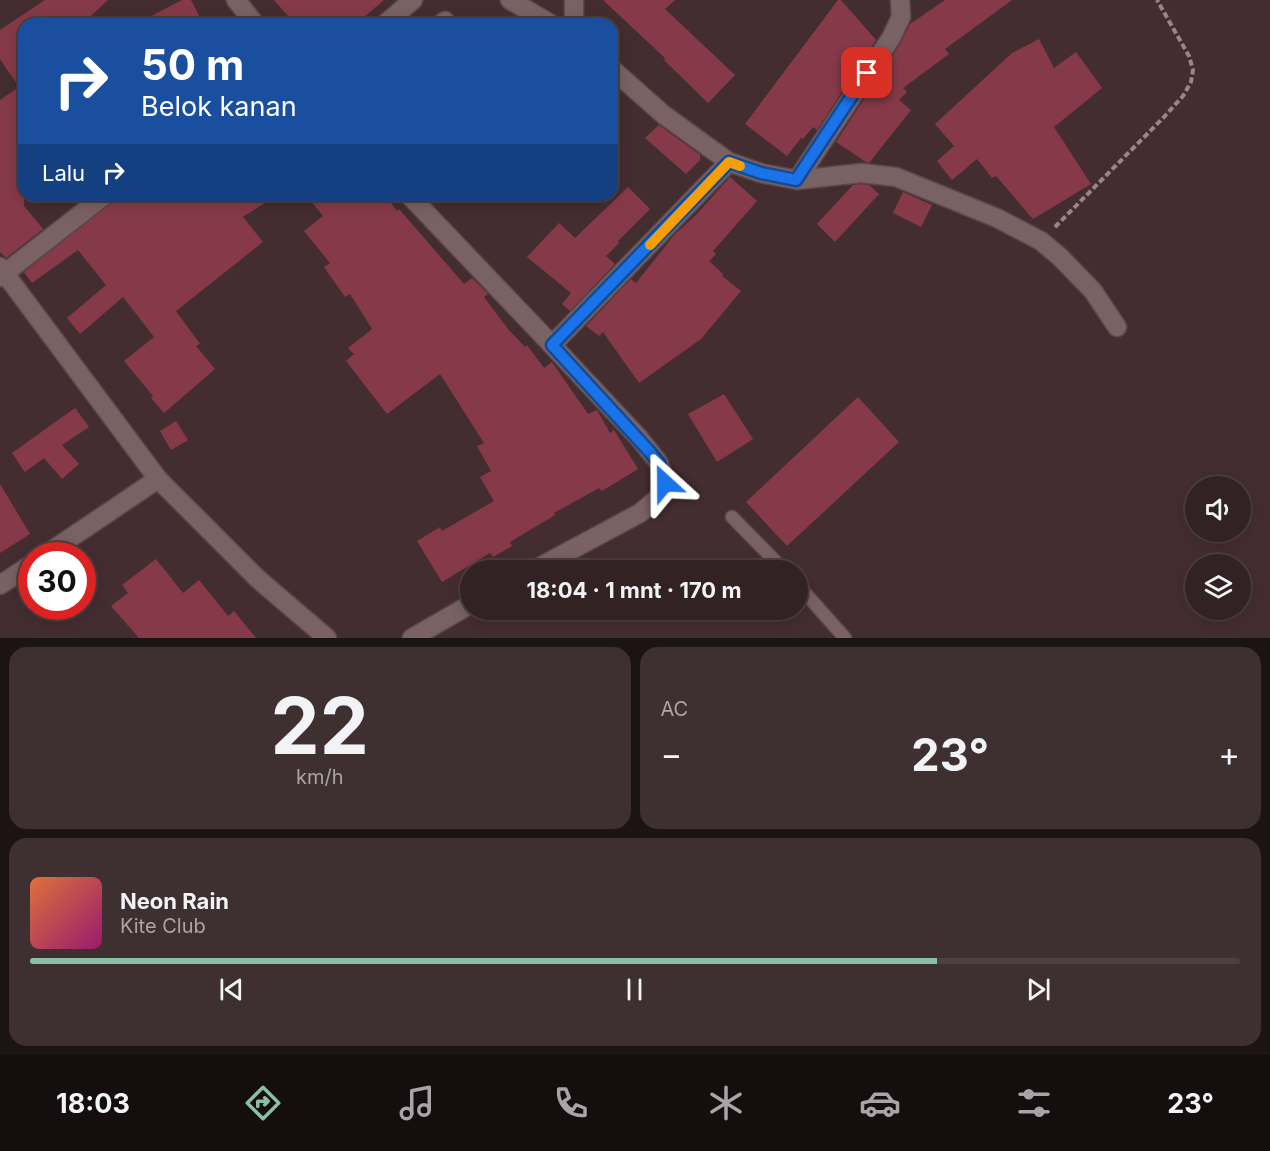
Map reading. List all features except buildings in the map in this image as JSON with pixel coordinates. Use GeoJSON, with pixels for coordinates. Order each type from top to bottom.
{"type":"FeatureCollection","features":[{"type":"Feature","properties":{"kind":"street"},"geometry":{"type":"LineString","coordinates":[[236,0],[250,18]]}},
{"type":"Feature","properties":{"kind":"street"},"geometry":{"type":"LineString","coordinates":[[392,18],[413,0]]}},
{"type":"Feature","properties":{"kind":"street"},"geometry":{"type":"LineString","coordinates":[[510,0],[541,18]]}},
{"type":"Feature","properties":{"kind":"street"},"geometry":{"type":"LineString","coordinates":[[574,0],[574,18]]}},
{"type":"Feature","properties":{"kind":"street"},"geometry":{"type":"LineString","coordinates":[[796,180],[891,38],[902,17],[900,0]]}},
{"type":"Feature","properties":{"kind":"street"},"geometry":{"type":"LineString","coordinates":[[618,74],[664,115],[729,162],[761,173],[796,180],[861,173],[896,177],[997,218],[1041,241],[1093,291],[1117,327]]}},
{"type":"Feature","properties":{"kind":"street"},"geometry":{"type":"LineString","coordinates":[[552,345],[729,162]]}},
{"type":"Feature","properties":{"kind":"street"},"geometry":{"type":"LineString","coordinates":[[97,201],[2,272],[158,479],[258,579],[327,638]]}},
{"type":"Feature","properties":{"kind":"street"},"geometry":{"type":"LineString","coordinates":[[415,201],[552,345],[659,463],[665,483],[658,498],[640,513],[553,560]]}},
{"type":"Feature","properties":{"kind":"street"},"geometry":{"type":"LineString","coordinates":[[64,542],[158,479]]}},
{"type":"Feature","properties":{"kind":"street"},"geometry":{"type":"LineString","coordinates":[[0,585],[18,573]]}},
{"type":"Feature","properties":{"kind":"street"},"geometry":{"type":"LineString","coordinates":[[412,638],[460,610]]}},
{"type":"Feature","properties":{"kind":"lane"},"geometry":{"type":"LineString","coordinates":[[732,517],[774,560]]}},
{"type":"Feature","properties":{"kind":"lane"},"geometry":{"type":"LineString","coordinates":[[808,596],[845,638]]}},
{"type":"Feature","properties":{"kind":"path"},"geometry":{"type":"LineString","coordinates":[[1041,241],[1164,117],[1183,96],[1191,82],[1192,70],[1189,56],[1157,0]]}},
{"type":"Feature","properties":{"kind":"slow traffic"},"geometry":{"type":"LineString","coordinates":[[650,245],[729,162],[740,166]]}},
{"type":"Feature","properties":{"kind":"route"},"geometry":{"type":"LineString","coordinates":[[665,483],[659,463],[639,438],[552,345],[729,162],[761,173],[796,180],[867,73]]}}]}
